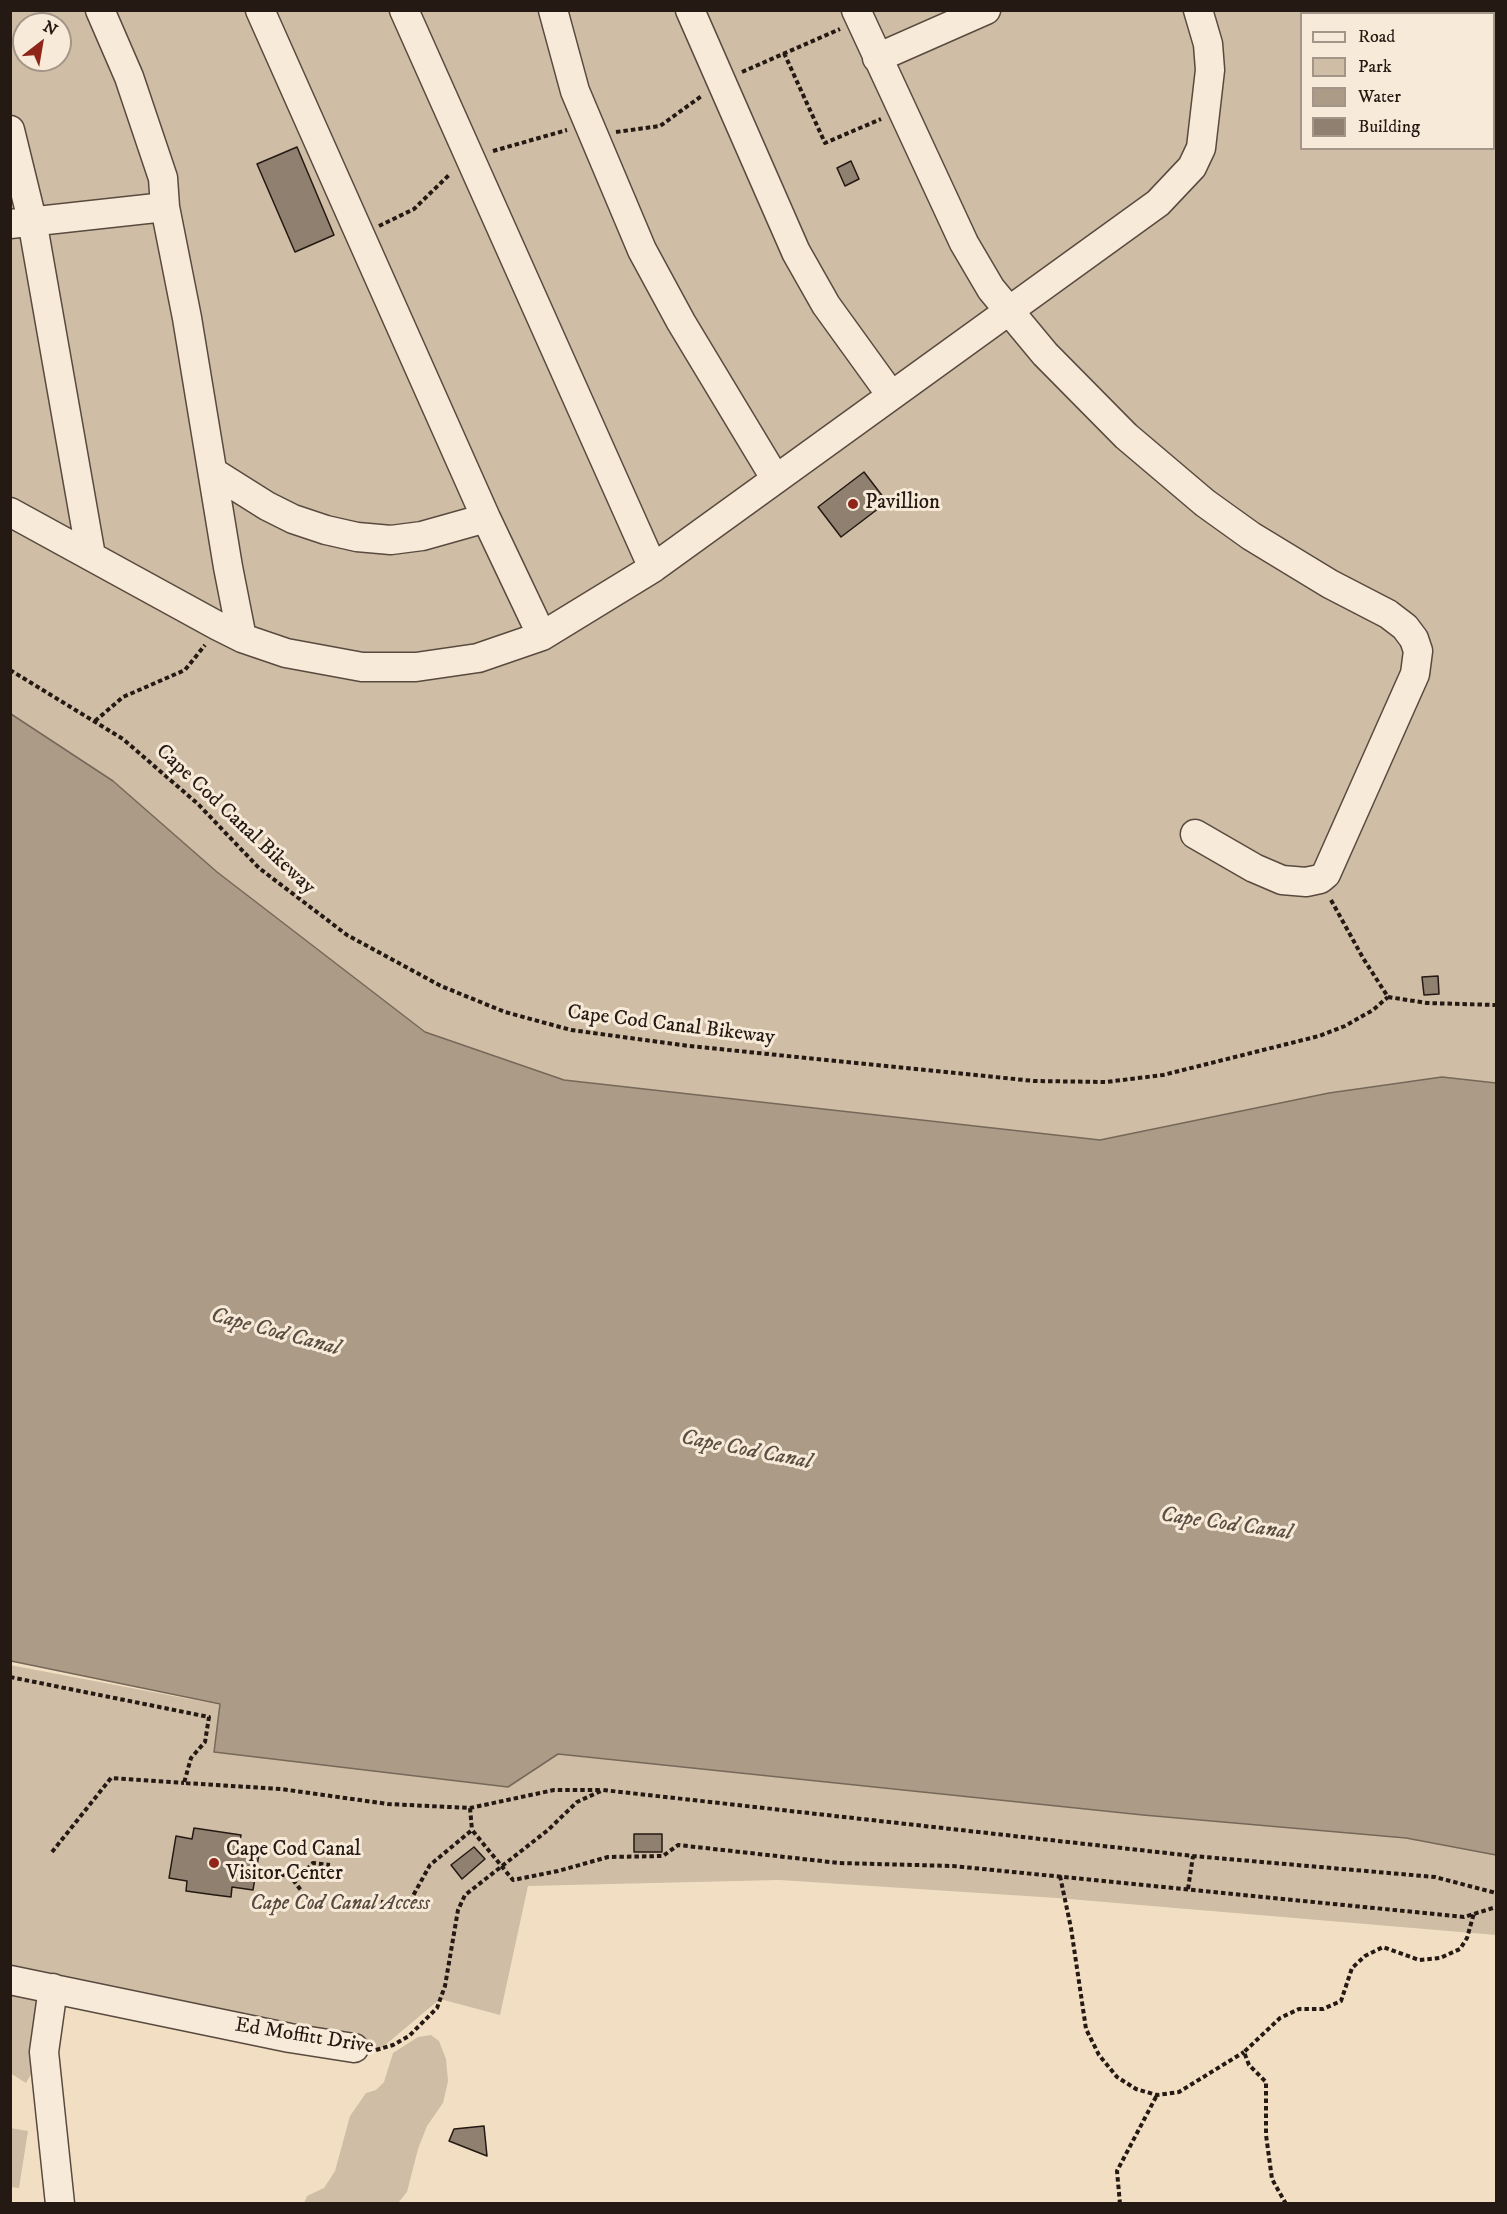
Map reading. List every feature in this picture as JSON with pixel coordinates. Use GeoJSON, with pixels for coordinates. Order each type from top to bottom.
{"type":"FeatureCollection","features":[{"type":"Feature","properties":{"kind":"street"},"geometry":{"type":"LineString","coordinates":[[100,10],[122,56],[163,178],[165,207],[187,318],[213,472],[230,632]]}},
{"type":"Feature","properties":{"kind":"street"},"geometry":{"type":"LineString","coordinates":[[260,10],[486,518],[542,636]]}},
{"type":"Feature","properties":{"kind":"street"},"geometry":{"type":"LineString","coordinates":[[404,10],[653,568]]}},
{"type":"Feature","properties":{"kind":"street"},"geometry":{"type":"LineString","coordinates":[[553,10],[575,91],[642,250],[681,322],[775,478]]}},
{"type":"Feature","properties":{"kind":"street"},"geometry":{"type":"LineString","coordinates":[[690,10],[782,223],[811,280],[891,395]]}},
{"type":"Feature","properties":{"kind":"street"},"geometry":{"type":"LineString","coordinates":[[856,10],[964,243],[991,289],[1061,371],[1126,436],[1205,503],[1251,536],[1330,584],[1388,614],[1405,627],[1414,639],[1418,651],[1415,674],[1331,866],[1320,879],[1294,881],[1269,876],[1195,834]]}},
{"type":"Feature","properties":{"kind":"street"},"geometry":{"type":"LineString","coordinates":[[877,58],[986,10]]}},
{"type":"Feature","properties":{"kind":"street"},"geometry":{"type":"LineString","coordinates":[[10,512],[230,632],[286,652],[333,663],[363,667],[416,667],[478,658],[542,636],[561,627],[653,568],[1158,203],[1192,167],[1201,148],[1210,70],[1208,44],[1198,10]]}},
{"type":"Feature","properties":{"kind":"street"},"geometry":{"type":"LineString","coordinates":[[10,130],[21,222],[91,556]]}},
{"type":"Feature","properties":{"kind":"street"},"geometry":{"type":"LineString","coordinates":[[21,222],[165,207]]}},
{"type":"Feature","properties":{"kind":"street"},"geometry":{"type":"LineString","coordinates":[[213,472],[267,506],[293,519],[326,531],[357,537],[391,540],[422,536],[486,518]]}},
{"type":"Feature","properties":{"kind":"street","name":"Ed Moffitt Drive"},"geometry":{"type":"LineString","coordinates":[[10,1980],[290,2038],[354,2048]]}},
{"type":"Feature","properties":{"kind":"street"},"geometry":{"type":"LineString","coordinates":[[53,1988],[44,2052],[60,2204]]}},
{"type":"Feature","properties":{"kind":"path"},"geometry":{"type":"LineString","coordinates":[[784,53],[825,143],[901,110]]}},
{"type":"Feature","properties":{"kind":"path"},"geometry":{"type":"LineString","coordinates":[[95,721],[123,697],[185,670],[199,655],[230,632]]}},
{"type":"Feature","properties":{"kind":"path","name":"Cape Cod Canal Bikeway"},"geometry":{"type":"LineString","coordinates":[[10,670],[123,739],[154,765],[289,893],[347,935],[441,986],[505,1012],[571,1030],[689,1046],[1025,1080],[1106,1082],[1163,1075],[1319,1036],[1363,1016],[1388,997]]}},
{"type":"Feature","properties":{"kind":"path"},"geometry":{"type":"LineString","coordinates":[[1320,879],[1363,958],[1388,997],[1427,1003],[1497,1005]]}},
{"type":"Feature","properties":{"kind":"path"},"geometry":{"type":"LineString","coordinates":[[10,1677],[209,1717],[205,1742],[190,1758],[184,1783]]}},
{"type":"Feature","properties":{"kind":"path"},"geometry":{"type":"LineString","coordinates":[[52,1852],[111,1778],[281,1789],[388,1804],[470,1808],[554,1790],[603,1791],[1193,1856],[1435,1877],[1497,1893]]}},
{"type":"Feature","properties":{"kind":"path","name":"Ed Moffitt Drive"},"geometry":{"type":"LineString","coordinates":[[354,2048],[378,2051],[393,2045],[409,2036],[437,2008],[445,1986],[465,1895],[548,1830],[577,1802],[603,1791]]}},
{"type":"Feature","properties":{"kind":"path"},"geometry":{"type":"LineString","coordinates":[[470,1808],[472,1830],[513,1880],[558,1871],[608,1857],[663,1856],[678,1845],[839,1863],[952,1866],[1464,1917],[1497,1907]]}},
{"type":"Feature","properties":{"kind":"path"},"geometry":{"type":"LineString","coordinates":[[381,1902],[409,1903],[430,1865],[472,1830]]}},
{"type":"Feature","properties":{"kind":"path"},"geometry":{"type":"LineString","coordinates":[[1188,1889],[1193,1856]]}},
{"type":"Feature","properties":{"kind":"path"},"geometry":{"type":"LineString","coordinates":[[296,1880],[313,1863],[330,1864]]}},
{"type":"Feature","properties":{"kind":"path"},"geometry":{"type":"LineString","coordinates":[[258,1871],[290,1876],[296,1880],[314,1906]]}},
{"type":"Feature","properties":{"kind":"path"},"geometry":{"type":"LineString","coordinates":[[1060,1876],[1078,1965],[1086,2029],[1100,2055],[1117,2078],[1136,2089],[1157,2095],[1179,2092],[1244,2052],[1280,2018],[1299,2009],[1323,2009],[1341,2001],[1352,1968],[1383,1947],[1419,1960],[1440,1958],[1460,1949],[1467,1938],[1474,1913]]}},
{"type":"Feature","properties":{"kind":"path"},"geometry":{"type":"LineString","coordinates":[[1244,2052],[1249,2066],[1266,2082],[1266,2135],[1272,2179],[1286,2204]]}},
{"type":"Feature","properties":{"kind":"path"},"geometry":{"type":"LineString","coordinates":[[1120,2204],[1117,2171],[1157,2095]]}},
{"type":"Feature","properties":{"kind":"green space"},"geometry":{"type":"Polygon","coordinates":[[[10,11],[1496,11],[1496,1083],[1442,1077],[1329,1093],[1100,1140],[564,1080],[425,1032],[217,872],[113,781],[11,714],[10,11]]]}},
{"type":"Feature","properties":{"kind":"green space","name":"Cape Cod Canal Access"},"geometry":{"type":"Polygon","coordinates":[[[10,1665],[221,1705],[215,1752],[508,1787],[558,1754],[1143,1815],[1406,1838],[1496,1855],[1496,1935],[1057,1898],[779,1880],[528,1886],[500,2015],[440,1999],[378,2051],[183,2016],[53,1988],[44,2052],[26,2083],[10,2073],[10,1665]]]}},
{"type":"Feature","properties":{"kind":"green space"},"geometry":{"type":"Polygon","coordinates":[[[431,2035],[439,2041],[446,2059],[448,2081],[443,2103],[427,2126],[418,2149],[407,2192],[398,2203],[304,2203],[307,2196],[324,2188],[335,2171],[350,2116],[366,2093],[376,2090],[384,2082],[393,2053],[418,2037],[431,2035]]]}},
{"type":"Feature","properties":{"kind":"green space"},"geometry":{"type":"Polygon","coordinates":[[[10,2128],[28,2131],[19,2188],[11,2187],[10,2128]]]}},
{"type":"Feature","properties":{"kind":"water","name":"Cape Cod Canal"},"geometry":{"type":"Polygon","coordinates":[[[11,714],[113,781],[217,872],[425,1032],[564,1080],[1100,1140],[1329,1093],[1442,1077],[1496,1083],[1496,1855],[1406,1838],[1143,1815],[558,1754],[508,1787],[214,1752],[220,1704],[11,1661],[11,714]]]}},
{"type":"Feature","properties":{"kind":"building"},"geometry":{"type":"Polygon","coordinates":[[[297,147],[334,235],[295,252],[257,164],[297,147]]]}},
{"type":"Feature","properties":{"kind":"building"},"geometry":{"type":"Polygon","coordinates":[[[851,161],[859,179],[845,186],[837,168],[851,161]]]}},
{"type":"Feature","properties":{"kind":"building","name":"Pavillion"},"geometry":{"type":"Polygon","coordinates":[[[864,472],[887,502],[841,537],[818,507],[864,472]]]}},
{"type":"Feature","properties":{"kind":"building"},"geometry":{"type":"Polygon","coordinates":[[[1438,976],[1439,994],[1424,995],[1422,977],[1438,976]]]}},
{"type":"Feature","properties":{"kind":"building","name":"Cape Cod Canal Visitor Center"},"geometry":{"type":"Polygon","coordinates":[[[194,1828],[241,1835],[239,1845],[260,1848],[253,1890],[232,1887],[231,1897],[186,1891],[187,1881],[169,1878],[176,1836],[192,1839],[194,1828]]]}},
{"type":"Feature","properties":{"kind":"building"},"geometry":{"type":"Polygon","coordinates":[[[634,1834],[662,1834],[662,1852],[634,1852],[634,1834]]]}},
{"type":"Feature","properties":{"kind":"building"},"geometry":{"type":"Polygon","coordinates":[[[474,1847],[485,1859],[462,1879],[451,1865],[474,1847]]]}},
{"type":"Feature","properties":{"kind":"building"},"geometry":{"type":"Polygon","coordinates":[[[484,2126],[487,2156],[449,2141],[454,2129],[484,2126]]]}},
{"type":"Feature","properties":{"kind":"place","name":"Pavillion"},"geometry":{"type":"Point","coordinates":[853,504]}},
{"type":"Feature","properties":{"kind":"place","name":"Cape Cod Canal Visitor Center"},"geometry":{"type":"Point","coordinates":[214,1863]}}]}
